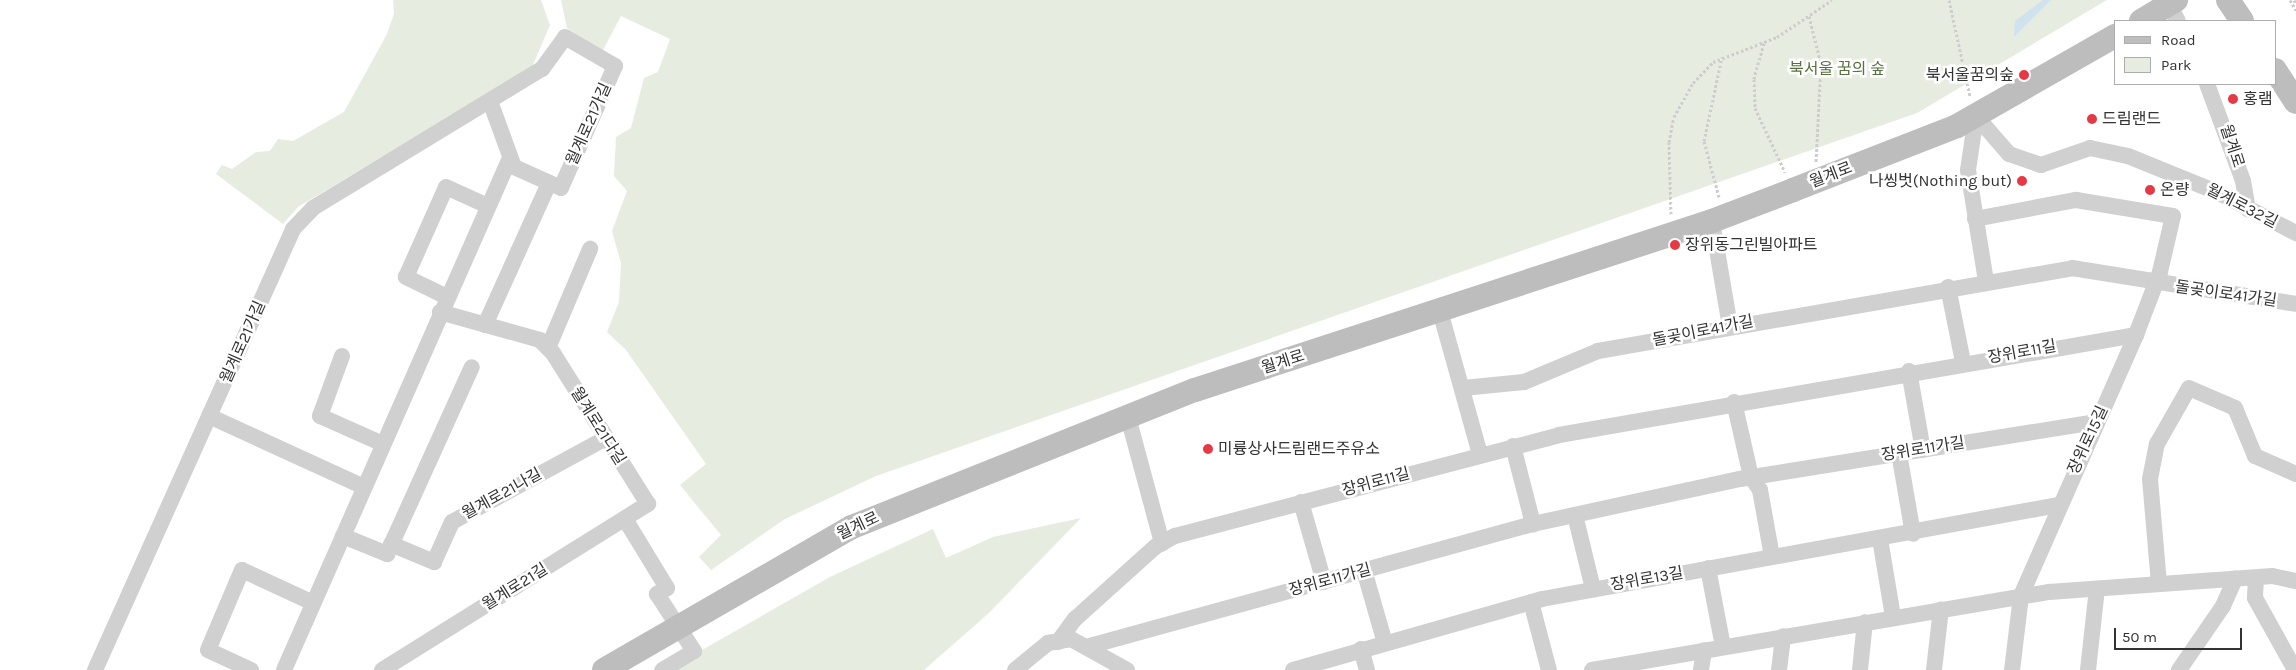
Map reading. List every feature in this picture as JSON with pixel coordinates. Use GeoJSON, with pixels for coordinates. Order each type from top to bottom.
{"type":"FeatureCollection","features":[{"type":"Feature","properties":{"kind":"main road"},"geometry":{"type":"LineString","coordinates":[[2228,0],[2241,20]]}},
{"type":"Feature","properties":{"kind":"main road"},"geometry":{"type":"LineString","coordinates":[[2144,20],[2174,9]]}},
{"type":"Feature","properties":{"kind":"main road","name":"월계로"},"geometry":{"type":"LineString","coordinates":[[604,670],[852,527],[1195,390],[1719,219],[1978,114],[2114,37]]}},
{"type":"Feature","properties":{"kind":"main road"},"geometry":{"type":"LineString","coordinates":[[2276,72],[2296,102]]}},
{"type":"Feature","properties":{"kind":"street","name":"월계로21가길"},"geometry":{"type":"LineString","coordinates":[[95,670],[293,229],[313,208],[542,69],[565,37],[615,66],[561,188],[549,183]]}},
{"type":"Feature","properties":{"kind":"street","name":"월계로"},"geometry":{"type":"LineString","coordinates":[[2207,85],[2243,181],[2248,210]]}},
{"type":"Feature","properties":{"kind":"street"},"geometry":{"type":"LineString","coordinates":[[485,325],[549,183],[514,167],[509,160],[490,101]]}},
{"type":"Feature","properties":{"kind":"street","name":"월계로32길"},"geometry":{"type":"LineString","coordinates":[[1978,114],[2009,154],[2017,157],[2040,165],[2090,148],[2128,156],[2218,192],[2248,210],[2296,233]]}},
{"type":"Feature","properties":{"kind":"street"},"geometry":{"type":"LineString","coordinates":[[1978,114],[1968,170],[1986,281]]}},
{"type":"Feature","properties":{"kind":"street"},"geometry":{"type":"LineString","coordinates":[[284,670],[440,312],[509,160]]}},
{"type":"Feature","properties":{"kind":"street"},"geometry":{"type":"LineString","coordinates":[[447,297],[406,277],[446,187],[488,206]]}},
{"type":"Feature","properties":{"kind":"street","name":"돌곶이로41가길"},"geometry":{"type":"LineString","coordinates":[[1975,219],[2076,200],[2173,216],[2155,284]]}},
{"type":"Feature","properties":{"kind":"street"},"geometry":{"type":"LineString","coordinates":[[1719,219],[1730,326]]}},
{"type":"Feature","properties":{"kind":"street"},"geometry":{"type":"LineString","coordinates":[[548,348],[590,249]]}},
{"type":"Feature","properties":{"kind":"street","name":"돌곶이로41가길"},"geometry":{"type":"LineString","coordinates":[[1463,388],[1524,382],[1598,351],[1986,281],[2072,268],[2155,284],[2296,304]]}},
{"type":"Feature","properties":{"kind":"street","name":"장위로15길"},"geometry":{"type":"LineString","coordinates":[[2012,670],[2021,596],[2058,505],[2136,335],[2155,284]]}},
{"type":"Feature","properties":{"kind":"street"},"geometry":{"type":"LineString","coordinates":[[1948,288],[1963,362]]}},
{"type":"Feature","properties":{"kind":"street"},"geometry":{"type":"LineString","coordinates":[[1440,311],[1480,454]]}},
{"type":"Feature","properties":{"kind":"street","name":"월계로21다길"},"geometry":{"type":"LineString","coordinates":[[440,312],[540,340],[548,348],[648,504]]}},
{"type":"Feature","properties":{"kind":"street","name":"장위로11길"},"geometry":{"type":"LineString","coordinates":[[1015,670],[1048,644],[1058,642],[1075,619],[1162,543],[1301,502],[1514,446],[1734,402],[1963,362],[2136,335]]}},
{"type":"Feature","properties":{"kind":"street"},"geometry":{"type":"LineString","coordinates":[[342,356],[320,416],[383,444]]}},
{"type":"Feature","properties":{"kind":"street"},"geometry":{"type":"LineString","coordinates":[[342,536],[387,554],[472,367]]}},
{"type":"Feature","properties":{"kind":"street"},"geometry":{"type":"LineString","coordinates":[[1909,371],[1923,450]]}},
{"type":"Feature","properties":{"kind":"street"},"geometry":{"type":"LineString","coordinates":[[2159,584],[2150,479],[2157,444],[2189,388],[2235,408],[2255,456],[2296,474]]}},
{"type":"Feature","properties":{"kind":"street"},"geometry":{"type":"LineString","coordinates":[[1734,402],[1751,477],[1760,490],[1772,557]]}},
{"type":"Feature","properties":{"kind":"street"},"geometry":{"type":"LineString","coordinates":[[209,416],[364,487]]}},
{"type":"Feature","properties":{"kind":"street"},"geometry":{"type":"LineString","coordinates":[[1128,417],[1162,543]]}},
{"type":"Feature","properties":{"kind":"street","name":"장위로11가길"},"geometry":{"type":"LineString","coordinates":[[1086,647],[1533,524],[1751,477],[2096,422]]}},
{"type":"Feature","properties":{"kind":"street","name":"월계로21나길"},"geometry":{"type":"LineString","coordinates":[[391,544],[434,562],[452,522],[606,438]]}},
{"type":"Feature","properties":{"kind":"street"},"geometry":{"type":"LineString","coordinates":[[1514,446],[1533,524]]}},
{"type":"Feature","properties":{"kind":"street"},"geometry":{"type":"LineString","coordinates":[[1899,453],[1913,534]]}},
{"type":"Feature","properties":{"kind":"street"},"geometry":{"type":"LineString","coordinates":[[1301,502],[1324,582]]}},
{"type":"Feature","properties":{"kind":"street","name":"월계로21길"},"geometry":{"type":"LineString","coordinates":[[382,670],[648,504]]}},
{"type":"Feature","properties":{"kind":"street","name":"장위로13길"},"geometry":{"type":"LineString","coordinates":[[1293,670],[1361,649],[1531,602],[1708,568],[1913,534],[2058,505]]}},
{"type":"Feature","properties":{"kind":"street"},"geometry":{"type":"LineString","coordinates":[[1575,515],[1593,589]]}},
{"type":"Feature","properties":{"kind":"street"},"geometry":{"type":"LineString","coordinates":[[625,519],[667,588],[657,594],[694,651],[662,670]]}},
{"type":"Feature","properties":{"kind":"street"},"geometry":{"type":"LineString","coordinates":[[1880,539],[1893,617]]}},
{"type":"Feature","properties":{"kind":"street"},"geometry":{"type":"LineString","coordinates":[[1708,568],[1723,646]]}},
{"type":"Feature","properties":{"kind":"street"},"geometry":{"type":"LineString","coordinates":[[251,670],[208,650],[242,570],[313,603]]}},
{"type":"Feature","properties":{"kind":"street"},"geometry":{"type":"LineString","coordinates":[[1364,570],[1385,643]]}},
{"type":"Feature","properties":{"kind":"street"},"geometry":{"type":"LineString","coordinates":[[2256,578],[2255,598],[2295,670]]}},
{"type":"Feature","properties":{"kind":"street"},"geometry":{"type":"LineString","coordinates":[[1592,670],[2021,596],[2235,579],[2256,578],[2296,581]]}},
{"type":"Feature","properties":{"kind":"street"},"geometry":{"type":"LineString","coordinates":[[2178,670],[2223,606],[2235,579]]}},
{"type":"Feature","properties":{"kind":"street"},"geometry":{"type":"LineString","coordinates":[[2088,670],[2097,589]]}},
{"type":"Feature","properties":{"kind":"street"},"geometry":{"type":"LineString","coordinates":[[1531,602],[1549,670]]}},
{"type":"Feature","properties":{"kind":"street"},"geometry":{"type":"LineString","coordinates":[[1934,670],[1941,609]]}},
{"type":"Feature","properties":{"kind":"street"},"geometry":{"type":"LineString","coordinates":[[1860,670],[1865,622]]}},
{"type":"Feature","properties":{"kind":"street"},"geometry":{"type":"LineString","coordinates":[[1779,670],[1783,636]]}},
{"type":"Feature","properties":{"kind":"street"},"geometry":{"type":"LineString","coordinates":[[1058,642],[1071,639],[1127,670]]}},
{"type":"Feature","properties":{"kind":"street"},"geometry":{"type":"LineString","coordinates":[[1361,649],[1367,670]]}},
{"type":"Feature","properties":{"kind":"street"},"geometry":{"type":"LineString","coordinates":[[1701,670],[1704,650]]}},
{"type":"Feature","properties":{"kind":"path"},"geometry":{"type":"LineString","coordinates":[[1673,234],[1668,182],[1674,118],[1693,84],[1722,57],[1764,43],[1832,0]]}},
{"type":"Feature","properties":{"kind":"path"},"geometry":{"type":"LineString","coordinates":[[1949,0],[1951,23],[1966,65],[1967,86],[1978,114]]}},
{"type":"Feature","properties":{"kind":"path"},"geometry":{"type":"LineString","coordinates":[[2292,0],[2296,4]]}},
{"type":"Feature","properties":{"kind":"path"},"geometry":{"type":"LineString","coordinates":[[2292,0],[2296,10]]}},
{"type":"Feature","properties":{"kind":"path"},"geometry":{"type":"LineString","coordinates":[[1809,16],[1821,64],[1820,131],[1814,150],[1819,180]]}},
{"type":"Feature","properties":{"kind":"path"},"geometry":{"type":"LineString","coordinates":[[1764,43],[1754,80],[1755,108],[1793,190]]}},
{"type":"Feature","properties":{"kind":"path"},"geometry":{"type":"LineString","coordinates":[[1719,219],[1704,141],[1722,57]]}},
{"type":"Feature","properties":{"kind":"green space"},"geometry":{"type":"Polygon","coordinates":[[[393,0],[541,0],[550,25],[532,67],[298,207],[283,224],[216,174],[222,165],[232,169],[256,152],[270,151],[278,139],[293,141],[344,112],[386,36],[394,14],[393,0]]]}},
{"type":"Feature","properties":{"kind":"green space","name":"북서울 꿈의 숲"},"geometry":{"type":"Polygon","coordinates":[[[561,0],[2107,0],[1917,113],[876,476],[785,519],[711,570],[699,557],[721,535],[680,485],[706,464],[626,350],[607,332],[619,302],[621,263],[612,231],[627,191],[614,176],[616,137],[631,128],[644,78],[658,72],[670,39],[621,16],[602,52],[567,28],[561,0]]]}},
{"type":"Feature","properties":{"kind":"green space"},"geometry":{"type":"Polygon","coordinates":[[[1081,518],[989,613],[924,670],[667,670],[830,577],[933,529],[946,558],[993,537],[1081,518]]]}},
{"type":"Feature","properties":{"kind":"water"},"geometry":{"type":"Polygon","coordinates":[[[2043,0],[2051,0],[2014,37],[2015,21],[2043,0]]]}},
{"type":"Feature","properties":{"kind":"place","name":"북서울꿈의숲"},"geometry":{"type":"Point","coordinates":[2024,75]}},
{"type":"Feature","properties":{"kind":"place","name":"홍램"},"geometry":{"type":"Point","coordinates":[2233,99]}},
{"type":"Feature","properties":{"kind":"place","name":"드림랜드"},"geometry":{"type":"Point","coordinates":[2092,119]}},
{"type":"Feature","properties":{"kind":"place","name":"나씽벗(Nothing but)"},"geometry":{"type":"Point","coordinates":[2022,181]}},
{"type":"Feature","properties":{"kind":"place","name":"온량"},"geometry":{"type":"Point","coordinates":[2150,190]}},
{"type":"Feature","properties":{"kind":"place","name":"장위동그린빌아파트"},"geometry":{"type":"Point","coordinates":[1675,245]}},
{"type":"Feature","properties":{"kind":"place","name":"미륭상사드림랜드주유소"},"geometry":{"type":"Point","coordinates":[1208,449]}}]}
